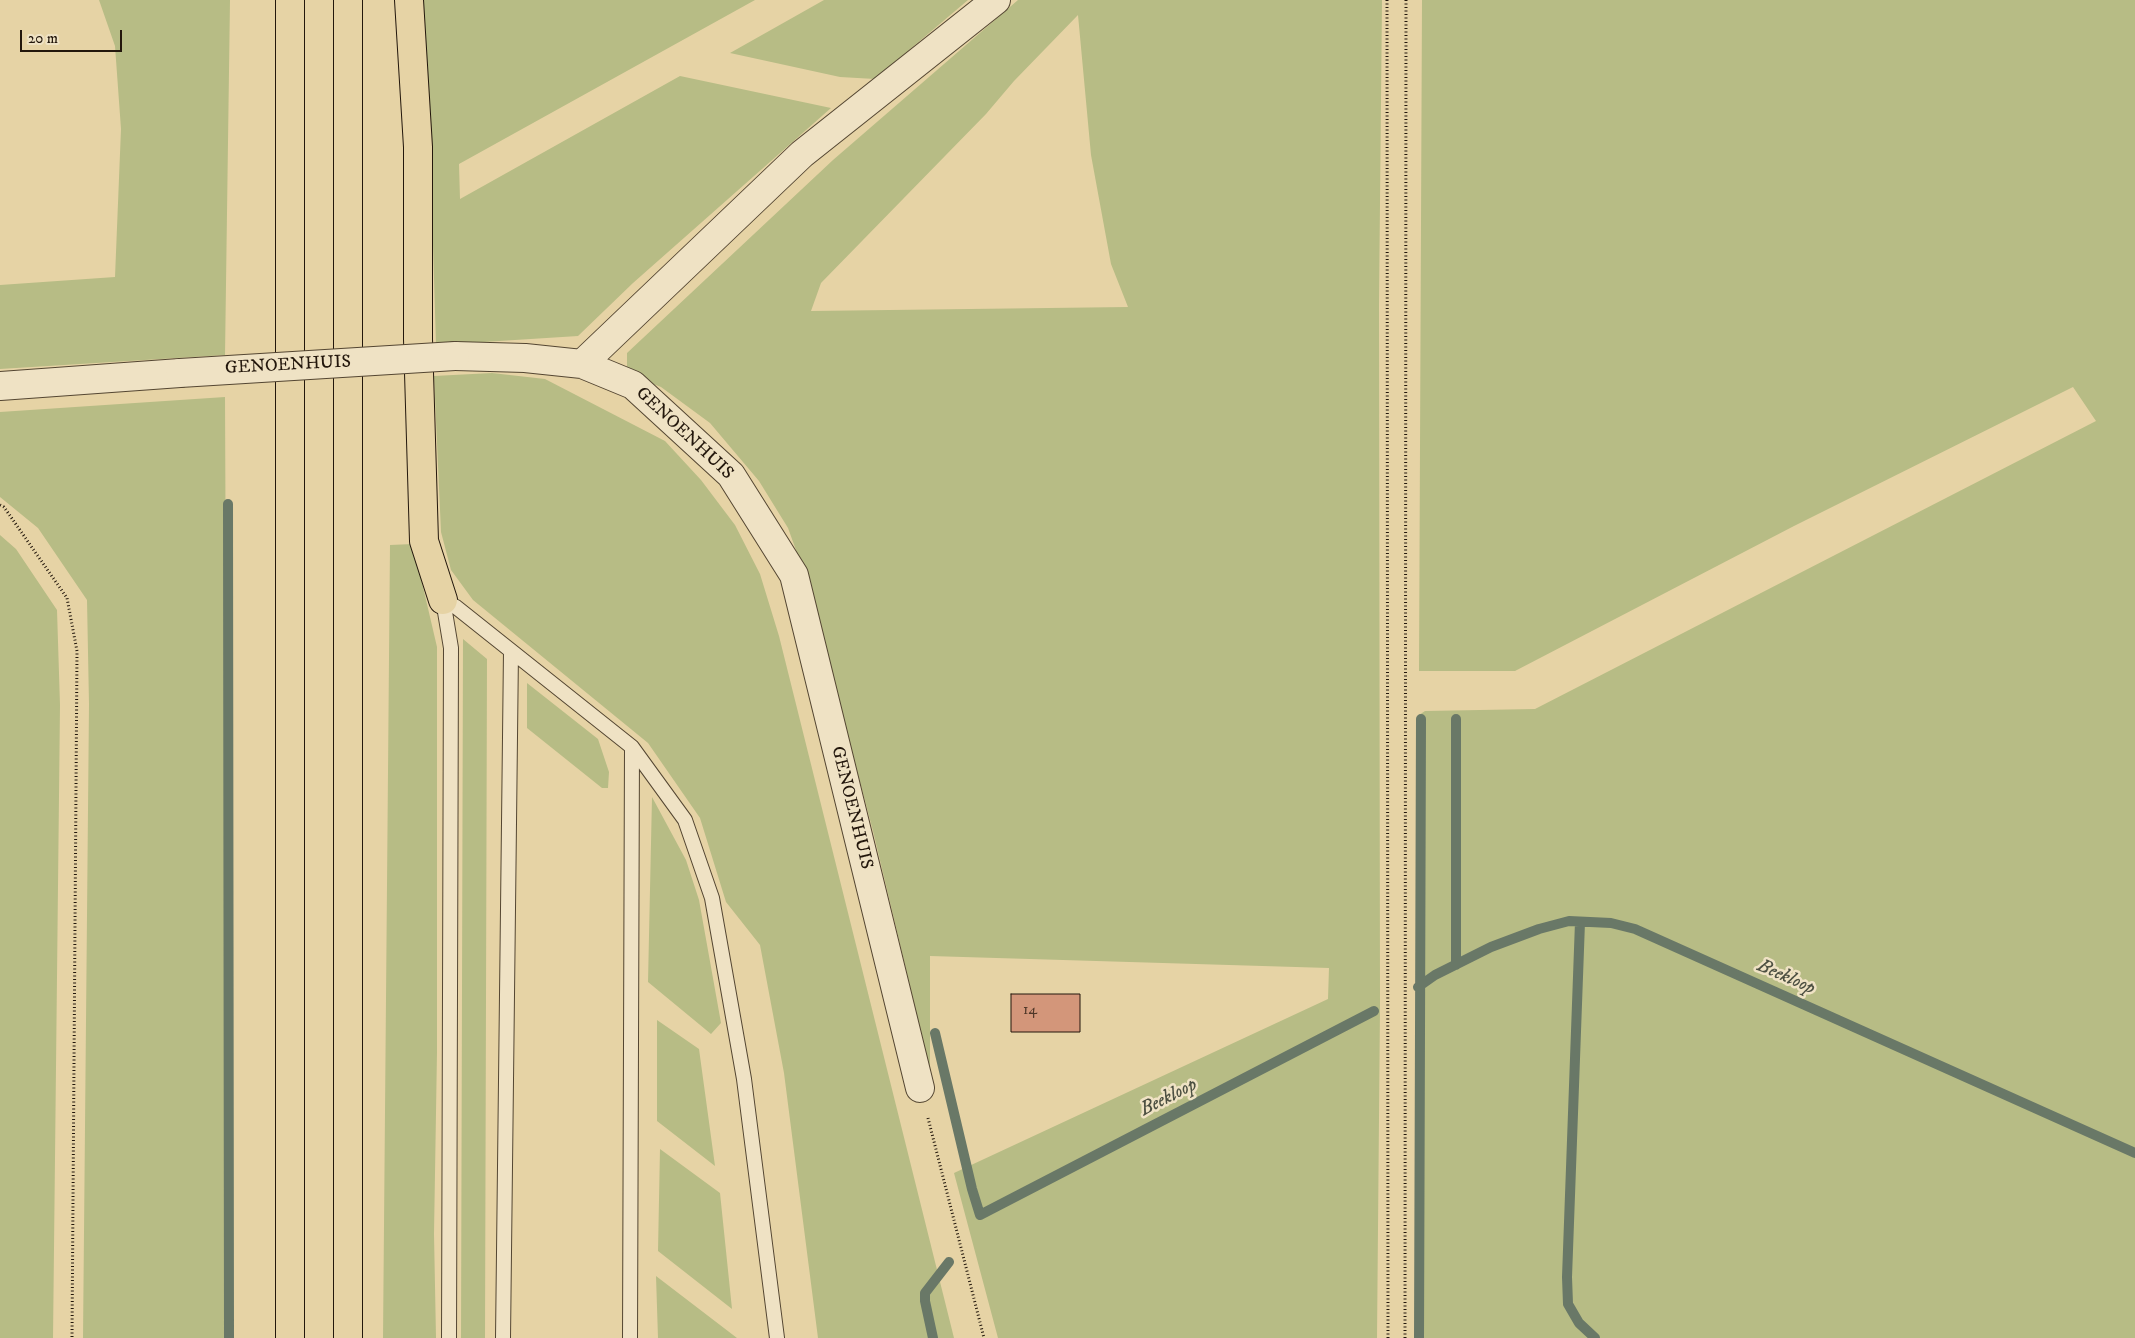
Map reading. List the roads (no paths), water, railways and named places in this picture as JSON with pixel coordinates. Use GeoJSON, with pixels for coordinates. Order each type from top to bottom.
{"type":"FeatureCollection","features":[{"type":"Feature","properties":{"kind":"highway"},"geometry":{"type":"LineString","coordinates":[[290,0],[290,1338]]}},
{"type":"Feature","properties":{"kind":"highway"},"geometry":{"type":"LineString","coordinates":[[348,0],[348,1338]]}},
{"type":"Feature","properties":{"kind":"highway"},"geometry":{"type":"LineString","coordinates":[[409,0],[418,147],[418,339],[424,541],[443,600]]}},
{"type":"Feature","properties":{"kind":"street"},"geometry":{"type":"LineString","coordinates":[[582,364],[802,154],[996,0]]}},
{"type":"Feature","properties":{"kind":"street","name":"GENOENHUIS"},"geometry":{"type":"LineString","coordinates":[[0,386],[456,356],[525,358],[582,364],[633,385],[731,475],[794,575],[920,1088]]}},
{"type":"Feature","properties":{"kind":"lane"},"geometry":{"type":"LineString","coordinates":[[443,600],[456,607],[632,747],[686,820],[712,898],[744,1079],[777,1338]]}},
{"type":"Feature","properties":{"kind":"lane"},"geometry":{"type":"LineString","coordinates":[[443,600],[452,648],[449,1338]]}},
{"type":"Feature","properties":{"kind":"lane"},"geometry":{"type":"LineString","coordinates":[[503,1338],[511,651]]}},
{"type":"Feature","properties":{"kind":"lane"},"geometry":{"type":"LineString","coordinates":[[630,1338],[632,747]]}},
{"type":"Feature","properties":{"kind":"waterway"},"geometry":{"type":"LineString","coordinates":[[228,504],[229,1338]]}},
{"type":"Feature","properties":{"kind":"waterway"},"geometry":{"type":"LineString","coordinates":[[1419,1338],[1421,719]]}},
{"type":"Feature","properties":{"kind":"waterway"},"geometry":{"type":"LineString","coordinates":[[1456,719],[1456,965]]}},
{"type":"Feature","properties":{"kind":"waterway","name":"Beekloop"},"geometry":{"type":"LineString","coordinates":[[1418,987],[1435,975],[1491,947],[1539,929],[1569,921],[1611,923],[1635,929],[2135,1153]]}},
{"type":"Feature","properties":{"kind":"waterway"},"geometry":{"type":"LineString","coordinates":[[1580,922],[1567,1277],[1568,1304],[1579,1323],[1595,1338]]}},
{"type":"Feature","properties":{"kind":"waterway","name":"Beekloop"},"geometry":{"type":"LineString","coordinates":[[935,1033],[972,1189],[980,1215],[1374,1011]]}},
{"type":"Feature","properties":{"kind":"waterway","name":"Beekloop"},"geometry":{"type":"LineString","coordinates":[[933,1338],[925,1293],[949,1262]]}}]}
